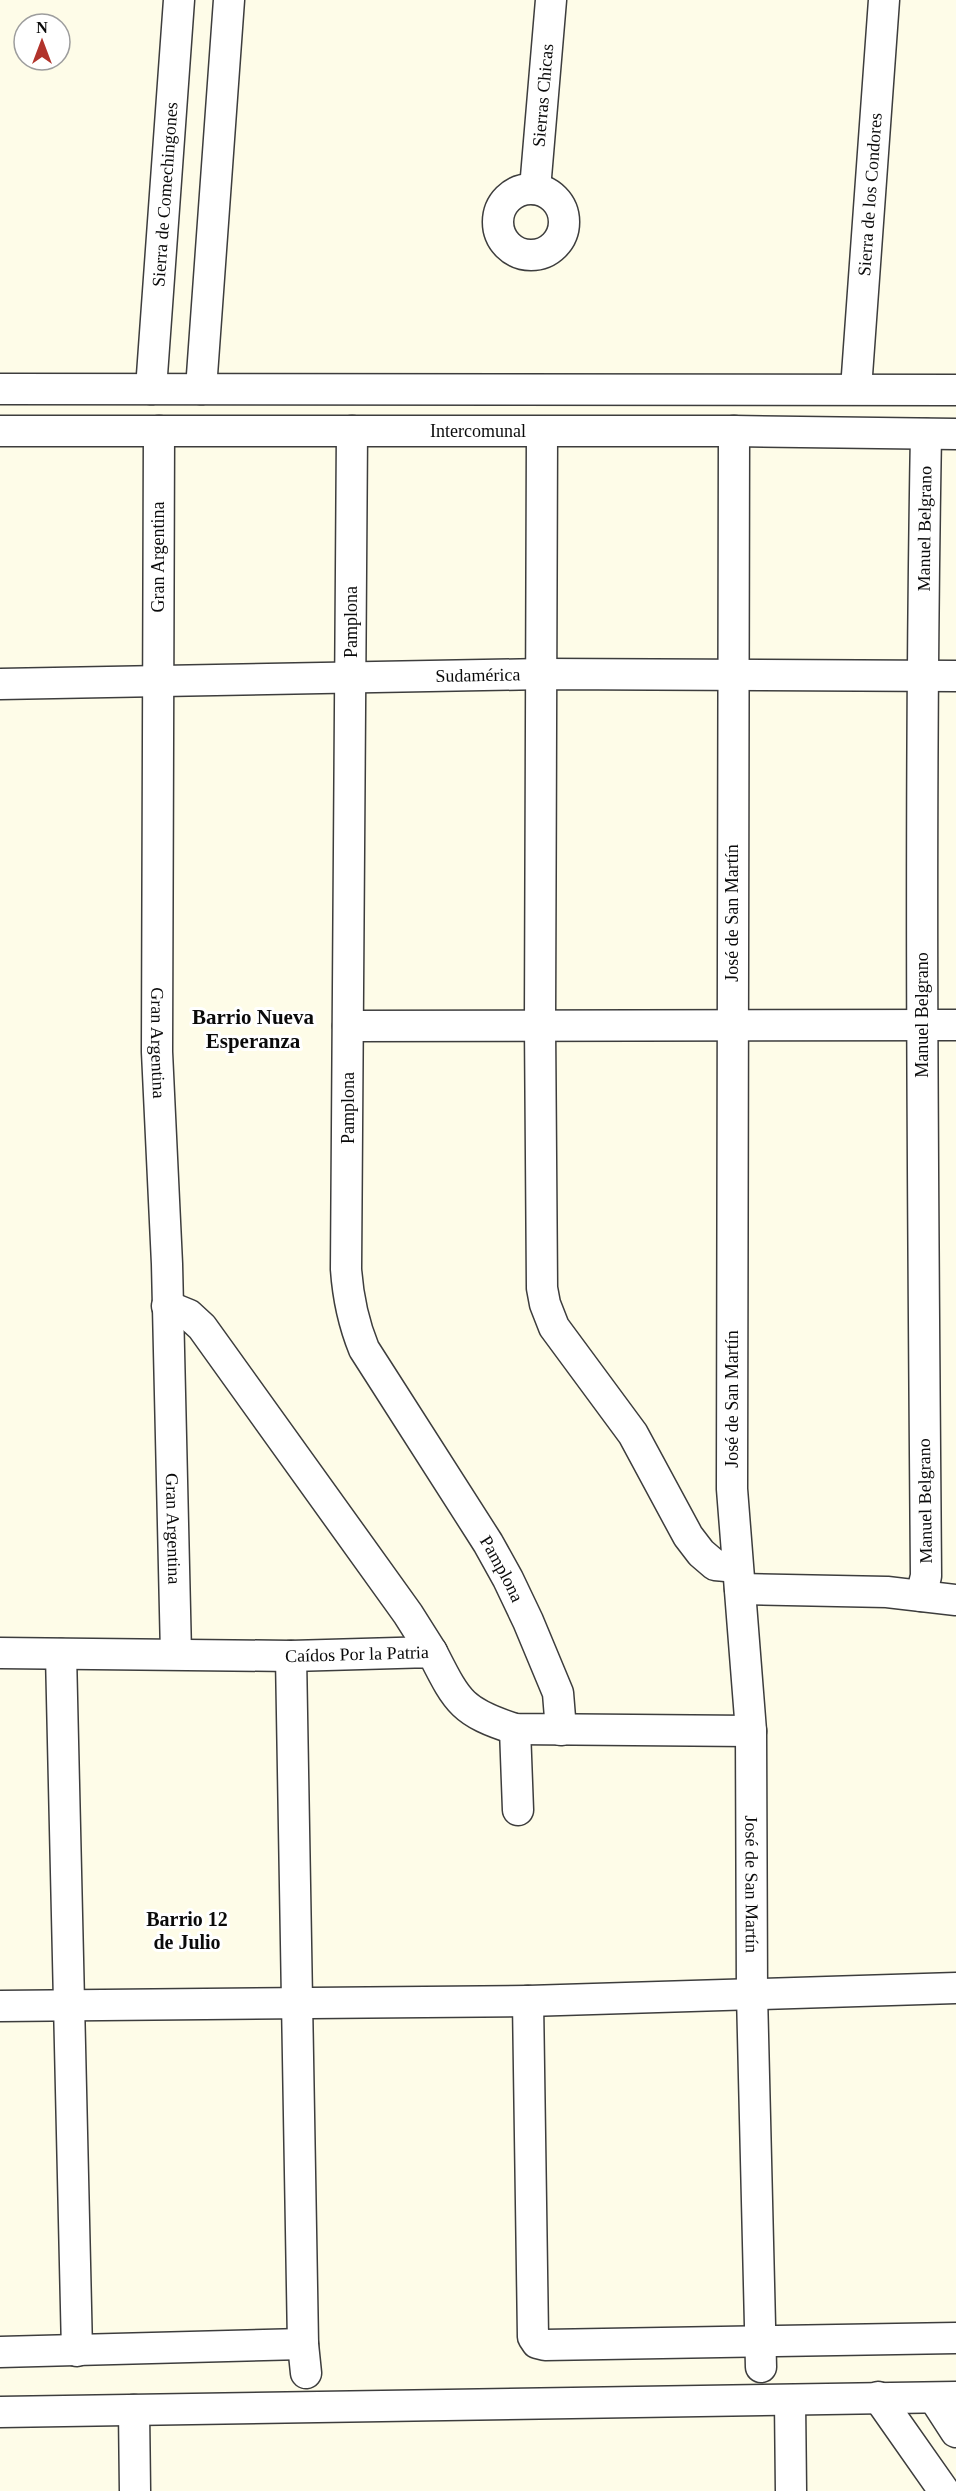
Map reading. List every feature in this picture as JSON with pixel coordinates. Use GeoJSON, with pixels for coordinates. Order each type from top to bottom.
{"type":"FeatureCollection","features":[{"type":"Feature","properties":{"kind":"street","name":"Sierra de Comechingones"},"geometry":{"type":"LineString","coordinates":[[151,389],[179,0]]}},
{"type":"Feature","properties":{"kind":"street"},"geometry":{"type":"LineString","coordinates":[[201,389],[229,0]]}},
{"type":"Feature","properties":{"kind":"street","name":"Sierras Chicas"},"geometry":{"type":"LineString","coordinates":[[535,189],[551,0]]}},
{"type":"Feature","properties":{"kind":"street","name":"Sierra de los Condores"},"geometry":{"type":"LineString","coordinates":[[856,389],[884,0]]}},
{"type":"Feature","properties":{"kind":"street"},"geometry":{"type":"LineString","coordinates":[[0,389],[956,390]]}},
{"type":"Feature","properties":{"kind":"street","name":"Intercomunal"},"geometry":{"type":"LineString","coordinates":[[0,431],[734,430],[956,434]]}},
{"type":"Feature","properties":{"kind":"street","name":"José de San Martín"},"geometry":{"type":"LineString","coordinates":[[734,430],[732,1489],[751,1731],[752,1994],[761,2354]]}},
{"type":"Feature","properties":{"kind":"street","name":"Gran Argentina"},"geometry":{"type":"LineString","coordinates":[[159,431],[157,1052],[167,1306],[176,1654]]}},
{"type":"Feature","properties":{"kind":"street","name":"Pamplona"},"geometry":{"type":"LineString","coordinates":[[352,431],[346,1269],[348,1299],[364,1349],[488,1543],[508,1579],[558,1693],[561,1730]]}},
{"type":"Feature","properties":{"kind":"street"},"geometry":{"type":"LineString","coordinates":[[542,432],[543,674],[540,1025],[544,1304],[554,1327],[633,1434],[688,1536],[700,1554],[715,1565],[738,1578],[956,1600]]}},
{"type":"Feature","properties":{"kind":"street","name":"Manuel Belgrano"},"geometry":{"type":"LineString","coordinates":[[921,1596],[926,1576],[921,1025],[921,676],[926,434]]}},
{"type":"Feature","properties":{"kind":"street","name":"Sudamérica"},"geometry":{"type":"LineString","coordinates":[[0,684],[543,674],[956,676]]}},
{"type":"Feature","properties":{"kind":"street"},"geometry":{"type":"LineString","coordinates":[[348,1026],[956,1025]]}},
{"type":"Feature","properties":{"kind":"street"},"geometry":{"type":"LineString","coordinates":[[167,1306],[189,1315],[202,1327],[408,1614],[432,1652]]}},
{"type":"Feature","properties":{"kind":"street","name":"Caídos Por la Patria"},"geometry":{"type":"LineString","coordinates":[[0,1653],[291,1656],[432,1652],[451,1689],[465,1707],[484,1719],[515,1729],[751,1731]]}},
{"type":"Feature","properties":{"kind":"street"},"geometry":{"type":"LineString","coordinates":[[61,1654],[77,2351]]}},
{"type":"Feature","properties":{"kind":"street"},"geometry":{"type":"LineString","coordinates":[[291,1656],[303,2344],[306,2373]]}},
{"type":"Feature","properties":{"kind":"street"},"geometry":{"type":"LineString","coordinates":[[515,1729],[518,1810]]}},
{"type":"Feature","properties":{"kind":"street"},"geometry":{"type":"LineString","coordinates":[[0,2006],[528,2001],[956,1988]]}},
{"type":"Feature","properties":{"kind":"street"},"geometry":{"type":"LineString","coordinates":[[528,2001],[533,2337],[537,2343],[761,2354],[956,2338]]}},
{"type":"Feature","properties":{"kind":"street"},"geometry":{"type":"LineString","coordinates":[[0,2352],[303,2344]]}},
{"type":"Feature","properties":{"kind":"street"},"geometry":{"type":"LineString","coordinates":[[879,2397],[944,2491]]}},
{"type":"Feature","properties":{"kind":"street"},"geometry":{"type":"LineString","coordinates":[[0,2412],[790,2402],[879,2397],[945,2397],[956,2432]]}},
{"type":"Feature","properties":{"kind":"street"},"geometry":{"type":"LineString","coordinates":[[790,2402],[791,2491]]}},
{"type":"Feature","properties":{"kind":"street"},"geometry":{"type":"LineString","coordinates":[[134,2410],[135,2491]]}},
{"type":"Feature","properties":{"kind":"district","name":"Barrio Nueva Esperanza"},"geometry":{"type":"Point","coordinates":[253,1029]}},
{"type":"Feature","properties":{"kind":"district","name":"Barrio 12 de Julio"},"geometry":{"type":"Point","coordinates":[187,1930]}}]}
